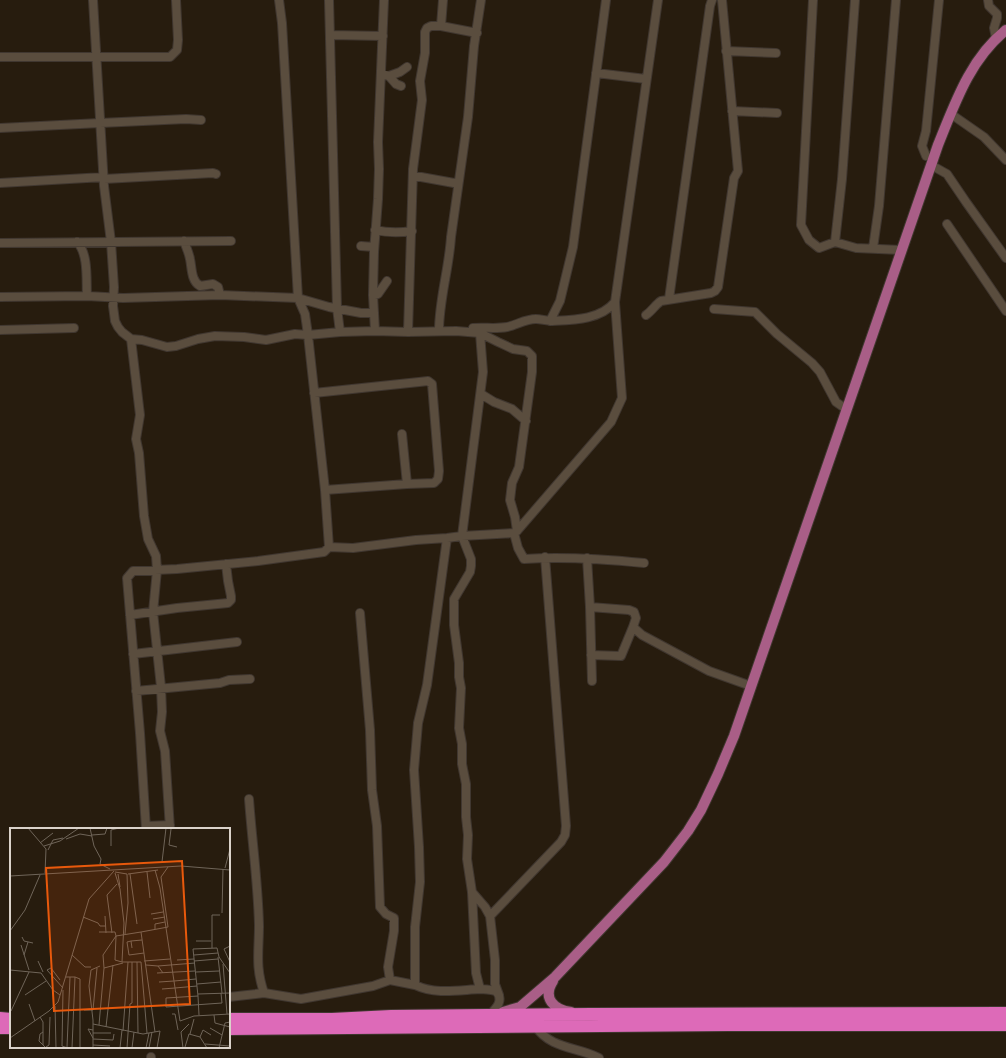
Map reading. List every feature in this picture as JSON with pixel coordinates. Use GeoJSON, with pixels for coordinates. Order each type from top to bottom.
{"type":"FeatureCollection","features":[{"type":"Feature","properties":{"kind":"highway"},"geometry":{"type":"LineString","coordinates":[[230,1029],[535,1026],[861,1019],[1006,1013]]}},
{"type":"Feature","properties":{"kind":"highway"},"geometry":{"type":"LineString","coordinates":[[230,1018],[332,1019],[391,1016],[591,1014],[861,1019],[1006,1025]]}},
{"type":"Feature","properties":{"kind":"highway"},"geometry":{"type":"LineString","coordinates":[[0,1018],[10,1019]]}},
{"type":"Feature","properties":{"kind":"main road"},"geometry":{"type":"LineString","coordinates":[[489,1015],[520,1007],[555,977],[664,862],[688,831],[701,810],[734,736],[931,165],[963,85],[973,68],[996,38],[1006,30]]}},
{"type":"Feature","properties":{"kind":"main road"},"geometry":{"type":"LineString","coordinates":[[555,977],[548,994],[555,1007],[566,1011],[591,1014]]}},
{"type":"Feature","properties":{"kind":"street"},"geometry":{"type":"LineString","coordinates":[[93,0],[104,178],[114,287],[113,306],[115,321],[122,332],[131,339],[142,340],[167,347],[215,336],[244,337],[266,340],[294,334],[308,335],[375,331],[462,331],[480,333],[513,348],[527,351],[532,356],[532,372],[520,467],[512,483],[510,500],[516,532],[515,540],[524,559],[546,557],[587,558],[644,564]]}},
{"type":"Feature","properties":{"kind":"street"},"geometry":{"type":"LineString","coordinates":[[0,57],[170,57],[177,50],[176,0]]}},
{"type":"Feature","properties":{"kind":"street"},"geometry":{"type":"LineString","coordinates":[[279,0],[283,31],[298,298],[305,314],[308,335],[325,490],[329,547]]}},
{"type":"Feature","properties":{"kind":"street"},"geometry":{"type":"LineString","coordinates":[[329,0],[337,308],[340,332]]}},
{"type":"Feature","properties":{"kind":"street"},"geometry":{"type":"LineString","coordinates":[[375,331],[373,295],[374,247],[379,176],[378,142],[385,75],[383,36],[384,0]]}},
{"type":"Feature","properties":{"kind":"street"},"geometry":{"type":"LineString","coordinates":[[441,26],[444,0]]}},
{"type":"Feature","properties":{"kind":"street"},"geometry":{"type":"LineString","coordinates":[[439,331],[442,299],[457,204],[458,182],[468,117],[474,46],[481,0]]}},
{"type":"Feature","properties":{"kind":"street"},"geometry":{"type":"LineString","coordinates":[[550,321],[560,301],[573,247],[606,0]]}},
{"type":"Feature","properties":{"kind":"street"},"geometry":{"type":"LineString","coordinates":[[131,339],[140,415],[136,440],[139,453],[144,516],[148,539],[156,556],[157,570],[153,612],[161,687],[162,712],[160,731],[165,751],[170,827],[146,827],[127,578],[133,572],[157,570],[177,569],[226,564],[324,552],[329,547],[352,548],[416,540],[516,532],[611,422],[622,398],[615,302],[658,0]]}},
{"type":"Feature","properties":{"kind":"street"},"geometry":{"type":"LineString","coordinates":[[669,299],[698,86],[712,0]]}},
{"type":"Feature","properties":{"kind":"street"},"geometry":{"type":"LineString","coordinates":[[646,315],[656,304],[661,301],[710,293],[715,291],[718,287],[733,184],[738,171],[722,0]]}},
{"type":"Feature","properties":{"kind":"street"},"geometry":{"type":"LineString","coordinates":[[813,0],[801,225],[809,240],[820,248],[835,242],[856,248],[901,250]]}},
{"type":"Feature","properties":{"kind":"street"},"geometry":{"type":"LineString","coordinates":[[835,242],[842,179],[855,0]]}},
{"type":"Feature","properties":{"kind":"street"},"geometry":{"type":"LineString","coordinates":[[873,248],[879,206],[896,0]]}},
{"type":"Feature","properties":{"kind":"street"},"geometry":{"type":"LineString","coordinates":[[926,156],[922,146],[926,131],[939,0]]}},
{"type":"Feature","properties":{"kind":"street"},"geometry":{"type":"LineString","coordinates":[[988,0],[989,6],[997,14],[994,28],[996,38]]}},
{"type":"Feature","properties":{"kind":"street"},"geometry":{"type":"LineString","coordinates":[[408,332],[414,159],[418,141],[422,100],[420,81],[425,53],[425,32],[427,28],[431,26],[441,26],[477,33]]}},
{"type":"Feature","properties":{"kind":"street"},"geometry":{"type":"LineString","coordinates":[[330,35],[383,36]]}},
{"type":"Feature","properties":{"kind":"street"},"geometry":{"type":"LineString","coordinates":[[726,51],[776,53]]}},
{"type":"Feature","properties":{"kind":"street"},"geometry":{"type":"LineString","coordinates":[[385,75],[400,72],[407,67]]}},
{"type":"Feature","properties":{"kind":"street"},"geometry":{"type":"LineString","coordinates":[[596,73],[646,79]]}},
{"type":"Feature","properties":{"kind":"street"},"geometry":{"type":"LineString","coordinates":[[385,75],[398,86],[402,86]]}},
{"type":"Feature","properties":{"kind":"street"},"geometry":{"type":"LineString","coordinates":[[732,111],[777,113]]}},
{"type":"Feature","properties":{"kind":"street"},"geometry":{"type":"LineString","coordinates":[[951,114],[984,137],[1006,160]]}},
{"type":"Feature","properties":{"kind":"street"},"geometry":{"type":"LineString","coordinates":[[0,128],[186,119],[201,120]]}},
{"type":"Feature","properties":{"kind":"street"},"geometry":{"type":"LineString","coordinates":[[931,165],[947,174],[1006,258]]}},
{"type":"Feature","properties":{"kind":"street"},"geometry":{"type":"LineString","coordinates":[[0,183],[216,174]]}},
{"type":"Feature","properties":{"kind":"street"},"geometry":{"type":"LineString","coordinates":[[414,177],[454,183],[458,182]]}},
{"type":"Feature","properties":{"kind":"street"},"geometry":{"type":"LineString","coordinates":[[947,224],[1006,311]]}},
{"type":"Feature","properties":{"kind":"street"},"geometry":{"type":"LineString","coordinates":[[375,230],[398,233],[412,231]]}},
{"type":"Feature","properties":{"kind":"street"},"geometry":{"type":"LineString","coordinates":[[184,241],[191,260],[191,270],[195,281],[200,286],[213,284],[218,287],[220,295]]}},
{"type":"Feature","properties":{"kind":"street"},"geometry":{"type":"LineString","coordinates":[[0,243],[232,241]]}},
{"type":"Feature","properties":{"kind":"street"},"geometry":{"type":"LineString","coordinates":[[77,242],[84,254],[86,296]]}},
{"type":"Feature","properties":{"kind":"street"},"geometry":{"type":"LineString","coordinates":[[361,246],[374,247]]}},
{"type":"Feature","properties":{"kind":"street"},"geometry":{"type":"LineString","coordinates":[[191,296],[195,281]]}},
{"type":"Feature","properties":{"kind":"street"},"geometry":{"type":"LineString","coordinates":[[373,295],[378,294],[387,281]]}},
{"type":"Feature","properties":{"kind":"street"},"geometry":{"type":"LineString","coordinates":[[0,297],[220,295],[298,298],[319,305],[374,313]]}},
{"type":"Feature","properties":{"kind":"street"},"geometry":{"type":"LineString","coordinates":[[462,331],[477,328],[507,327],[524,321],[537,319],[550,321],[595,316],[615,302]]}},
{"type":"Feature","properties":{"kind":"street"},"geometry":{"type":"LineString","coordinates":[[714,309],[756,312],[777,334],[812,363],[820,372],[836,402],[846,409]]}},
{"type":"Feature","properties":{"kind":"street"},"geometry":{"type":"LineString","coordinates":[[0,330],[74,328]]}},
{"type":"Feature","properties":{"kind":"street"},"geometry":{"type":"LineString","coordinates":[[480,333],[483,367],[481,394],[462,536],[472,559],[470,572],[454,599],[454,626],[461,688],[459,728],[462,744],[462,764],[466,784],[467,859],[472,892],[476,973],[480,989]]}},
{"type":"Feature","properties":{"kind":"street"},"geometry":{"type":"LineString","coordinates":[[314,393],[428,381],[432,384],[439,471],[438,479],[434,483],[325,490]]}},
{"type":"Feature","properties":{"kind":"street"},"geometry":{"type":"LineString","coordinates":[[481,394],[494,402],[512,409],[526,421]]}},
{"type":"Feature","properties":{"kind":"street"},"geometry":{"type":"LineString","coordinates":[[402,434],[407,484]]}},
{"type":"Feature","properties":{"kind":"street"},"geometry":{"type":"LineString","coordinates":[[415,985],[415,927],[420,882],[414,770],[418,723],[427,685],[447,538]]}},
{"type":"Feature","properties":{"kind":"street"},"geometry":{"type":"LineString","coordinates":[[490,916],[561,842],[565,835],[566,818],[546,557]]}},
{"type":"Feature","properties":{"kind":"street"},"geometry":{"type":"LineString","coordinates":[[587,558],[592,681]]}},
{"type":"Feature","properties":{"kind":"street"},"geometry":{"type":"LineString","coordinates":[[130,615],[228,603],[231,600],[231,596],[226,564]]}},
{"type":"Feature","properties":{"kind":"street"},"geometry":{"type":"LineString","coordinates":[[590,607],[629,610],[634,612],[636,618],[634,627],[621,656],[591,655]]}},
{"type":"Feature","properties":{"kind":"street"},"geometry":{"type":"LineString","coordinates":[[360,613],[370,730],[372,790],[377,826],[380,906],[386,914],[394,918],[394,931],[388,967],[390,980]]}},
{"type":"Feature","properties":{"kind":"street"},"geometry":{"type":"LineString","coordinates":[[634,627],[642,635],[709,671],[751,686]]}},
{"type":"Feature","properties":{"kind":"street"},"geometry":{"type":"LineString","coordinates":[[133,654],[237,642]]}},
{"type":"Feature","properties":{"kind":"street"},"geometry":{"type":"LineString","coordinates":[[136,691],[161,687],[220,683],[229,680],[250,679]]}},
{"type":"Feature","properties":{"kind":"street"},"geometry":{"type":"LineString","coordinates":[[249,799],[259,926],[257,967],[264,993]]}},
{"type":"Feature","properties":{"kind":"street"},"geometry":{"type":"LineString","coordinates":[[472,892],[485,907],[490,916],[495,960],[495,984],[500,1000],[499,1004],[489,1015]]}},
{"type":"Feature","properties":{"kind":"street"},"geometry":{"type":"LineString","coordinates":[[230,997],[264,993],[301,999],[373,986],[390,980],[441,992],[480,989],[496,991],[499,995]]}},
{"type":"Feature","properties":{"kind":"street"},"geometry":{"type":"LineString","coordinates":[[535,1026],[540,1033],[557,1044],[599,1058]]}}]}
